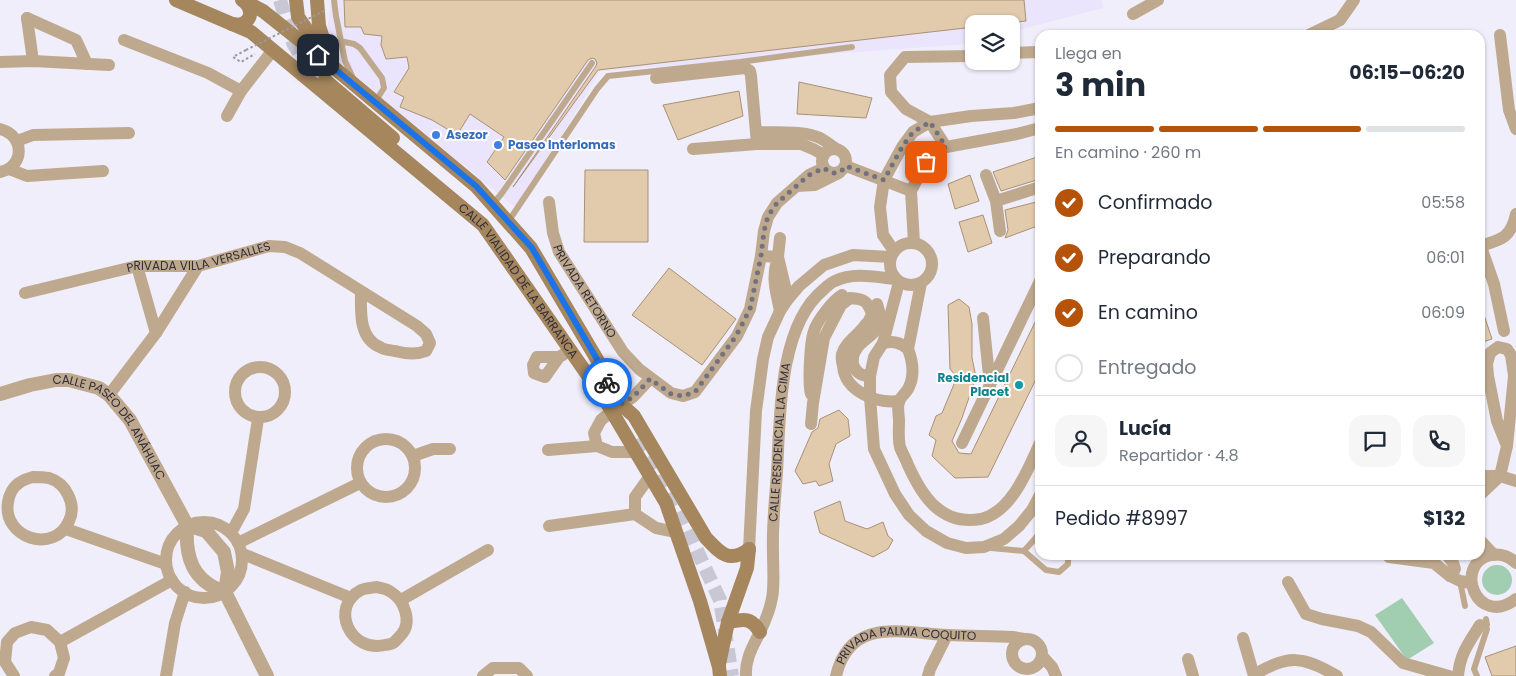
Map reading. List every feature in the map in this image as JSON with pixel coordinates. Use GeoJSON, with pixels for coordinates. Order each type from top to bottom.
{"type":"FeatureCollection","features":[{"type":"Feature","properties":{"kind":"main road","name":"CALLE VIALIDAD DE LA BARRANCA"},"geometry":{"type":"LineString","coordinates":[[176,0],[251,32],[483,225],[565,353],[615,404]]}},
{"type":"Feature","properties":{"kind":"main road","name":"CALLE VIALIDAD DE LA BARRANCA"},"geometry":{"type":"LineString","coordinates":[[243,0],[263,11],[332,66],[476,186],[532,248],[598,361],[615,404],[650,476],[666,503],[700,601],[719,672]]}},
{"type":"Feature","properties":{"kind":"main road"},"geometry":{"type":"LineString","coordinates":[[232,24],[239,25],[246,22],[250,14],[249,6],[243,0]]}},
{"type":"Feature","properties":{"kind":"main road"},"geometry":{"type":"LineString","coordinates":[[296,0],[298,17],[332,66]]}},
{"type":"Feature","properties":{"kind":"main road"},"geometry":{"type":"LineString","coordinates":[[322,5],[319,26],[332,66]]}},
{"type":"Feature","properties":{"kind":"main road"},"geometry":{"type":"LineString","coordinates":[[326,80],[440,178],[472,215]]}},
{"type":"Feature","properties":{"kind":"main road"},"geometry":{"type":"LineString","coordinates":[[615,404],[634,416],[706,538],[721,553],[733,557],[740,556],[748,549]]}},
{"type":"Feature","properties":{"kind":"main road"},"geometry":{"type":"LineString","coordinates":[[719,672],[728,622],[747,568],[748,549]]}},
{"type":"Feature","properties":{"kind":"main road"},"geometry":{"type":"LineString","coordinates":[[728,622],[747,620],[753,623],[760,632]]}},
{"type":"Feature","properties":{"kind":"street"},"geometry":{"type":"LineString","coordinates":[[1133,14],[1158,0]]}},
{"type":"Feature","properties":{"kind":"street"},"geometry":{"type":"LineString","coordinates":[[1319,30],[1340,20],[1354,0]]}},
{"type":"Feature","properties":{"kind":"street"},"geometry":{"type":"LineString","coordinates":[[33,62],[27,18],[76,40],[87,64]]}},
{"type":"Feature","properties":{"kind":"street"},"geometry":{"type":"LineString","coordinates":[[1500,35],[1516,129]]}},
{"type":"Feature","properties":{"kind":"street"},"geometry":{"type":"LineString","coordinates":[[124,40],[208,73],[241,91]]}},
{"type":"Feature","properties":{"kind":"street"},"geometry":{"type":"LineString","coordinates":[[227,116],[241,91],[272,50]]}},
{"type":"Feature","properties":{"kind":"street"},"geometry":{"type":"LineString","coordinates":[[1020,53],[1035,52]]}},
{"type":"Feature","properties":{"kind":"street"},"geometry":{"type":"LineString","coordinates":[[946,147],[930,122],[906,109],[891,92],[890,75],[905,57],[965,56]]}},
{"type":"Feature","properties":{"kind":"street"},"geometry":{"type":"LineString","coordinates":[[0,62],[109,65]]}},
{"type":"Feature","properties":{"kind":"street"},"geometry":{"type":"LineString","coordinates":[[656,78],[745,68],[750,71],[751,76],[757,138]]}},
{"type":"Feature","properties":{"kind":"street"},"geometry":{"type":"LineString","coordinates":[[892,254],[903,244],[914,243],[923,247],[927,250],[932,263],[928,277],[921,283],[910,286],[897,280],[890,268],[892,254],[883,236],[880,207],[884,180],[902,147],[913,132],[930,122],[1035,109]]}},
{"type":"Feature","properties":{"kind":"street"},"geometry":{"type":"LineString","coordinates":[[0,128],[10,133],[19,148],[14,164],[4,171]]}},
{"type":"Feature","properties":{"kind":"street"},"geometry":{"type":"LineString","coordinates":[[914,243],[911,191],[926,162],[935,152],[946,147],[1035,129]]}},
{"type":"Feature","properties":{"kind":"street"},"geometry":{"type":"LineString","coordinates":[[16,141],[33,135],[129,133]]}},
{"type":"Feature","properties":{"kind":"street"},"geometry":{"type":"LineString","coordinates":[[693,149],[757,138],[819,138],[843,152],[846,159],[844,169],[836,174],[829,172],[824,162],[802,139]]}},
{"type":"Feature","properties":{"kind":"street","name":"PRIVADA RETORNO"},"geometry":{"type":"LineString","coordinates":[[549,202],[553,234],[559,252],[623,352],[650,379],[671,394],[683,396],[695,392],[736,336],[750,309],[768,216],[777,203],[824,162],[829,150],[836,149]]}},
{"type":"Feature","properties":{"kind":"street"},"geometry":{"type":"LineString","coordinates":[[797,186],[815,185],[844,169],[884,180],[911,191]]}},
{"type":"Feature","properties":{"kind":"street"},"geometry":{"type":"LineString","coordinates":[[4,171],[27,176],[103,171]]}},
{"type":"Feature","properties":{"kind":"street"},"geometry":{"type":"LineString","coordinates":[[986,175],[996,201],[1000,232]]}},
{"type":"Feature","properties":{"kind":"street"},"geometry":{"type":"LineString","coordinates":[[996,201],[1035,189]]}},
{"type":"Feature","properties":{"kind":"street"},"geometry":{"type":"LineString","coordinates":[[1485,244],[1504,238],[1514,226],[1516,214]]}},
{"type":"Feature","properties":{"kind":"street"},"geometry":{"type":"LineString","coordinates":[[780,238],[778,257],[774,270],[780,311]]}},
{"type":"Feature","properties":{"kind":"street","name":"PRIVADA VILLA VERSALLES"},"geometry":{"type":"LineString","coordinates":[[25,293],[137,266],[198,266],[269,246],[285,247],[300,253],[361,291],[417,326],[426,334],[430,343],[426,351],[418,354],[402,353],[379,348],[369,340],[362,325],[361,291]]}},
{"type":"Feature","properties":{"kind":"street","name":"CALLE RESIDENCIAL LA CIMA"},"geometry":{"type":"LineString","coordinates":[[748,549],[756,411],[768,337],[780,311],[799,286],[824,265],[853,255],[892,254]]}},
{"type":"Feature","properties":{"kind":"street"},"geometry":{"type":"LineString","coordinates":[[761,256],[778,257]]}},
{"type":"Feature","properties":{"kind":"street"},"geometry":{"type":"LineString","coordinates":[[778,257],[788,298]]}},
{"type":"Feature","properties":{"kind":"street"},"geometry":{"type":"LineString","coordinates":[[1485,260],[1494,284],[1504,331]]}},
{"type":"Feature","properties":{"kind":"street"},"geometry":{"type":"LineString","coordinates":[[137,266],[156,333]]}},
{"type":"Feature","properties":{"kind":"street"},"geometry":{"type":"LineString","coordinates":[[109,395],[156,333],[198,266]]}},
{"type":"Feature","properties":{"kind":"street","name":"CALLE RESIDENCIAL LA CIMA"},"geometry":{"type":"LineString","coordinates":[[746,676],[745,666],[748,656],[770,611],[773,593],[773,552],[780,410],[788,353],[795,330],[805,310],[819,293],[834,281],[858,275],[897,280]]}},
{"type":"Feature","properties":{"kind":"street"},"geometry":{"type":"LineString","coordinates":[[897,280],[883,343],[874,357],[870,376],[874,449],[895,494],[909,515],[926,531],[947,543],[966,548],[984,547],[1004,539],[1019,526],[1035,504]]}},
{"type":"Feature","properties":{"kind":"street"},"geometry":{"type":"LineString","coordinates":[[921,283],[908,349],[912,365],[911,381],[908,390],[899,401],[900,446],[916,484],[936,509],[949,516],[964,520],[982,518],[998,511],[1011,498],[1035,453]]}},
{"type":"Feature","properties":{"kind":"street"},"geometry":{"type":"LineString","coordinates":[[813,403],[809,386],[814,332],[824,314],[837,297],[848,292],[861,293],[876,300],[881,318],[875,331],[856,349],[853,359],[854,367],[858,373],[862,376],[870,376]]}},
{"type":"Feature","properties":{"kind":"street"},"geometry":{"type":"LineString","coordinates":[[811,424],[824,338],[841,305],[850,298],[861,299],[868,304],[872,314],[867,324],[847,344],[842,356],[843,372],[855,389],[870,397],[884,402],[899,401]]}},
{"type":"Feature","properties":{"kind":"street"},"geometry":{"type":"LineString","coordinates":[[962,443],[1035,300]]}},
{"type":"Feature","properties":{"kind":"street"},"geometry":{"type":"LineString","coordinates":[[983,318],[990,385]]}},
{"type":"Feature","properties":{"kind":"street"},"geometry":{"type":"LineString","coordinates":[[883,343],[896,342],[903,344],[908,349]]}},
{"type":"Feature","properties":{"kind":"street"},"geometry":{"type":"LineString","coordinates":[[1485,490],[1500,476],[1507,446],[1514,376],[1511,355],[1506,349],[1498,347],[1490,353],[1487,364],[1488,376],[1497,421],[1507,446]]}},
{"type":"Feature","properties":{"kind":"street"},"geometry":{"type":"LineString","coordinates":[[565,353],[545,377],[534,373],[533,365],[537,357],[565,353]]}},
{"type":"Feature","properties":{"kind":"street"},"geometry":{"type":"LineString","coordinates":[[262,366],[274,371],[283,381],[285,394],[281,407],[271,416],[258,418],[245,414],[236,404],[234,391],[238,378],[248,369],[262,366]]}},
{"type":"Feature","properties":{"kind":"street"},"geometry":{"type":"LineString","coordinates":[[597,446],[594,433],[601,420],[615,404],[633,397],[650,379]]}},
{"type":"Feature","properties":{"kind":"street","name":"CALLE PASEO DEL ANÁHUAC"},"geometry":{"type":"LineString","coordinates":[[0,394],[30,385],[69,380],[99,388],[109,395],[130,420],[187,525],[186,540],[190,560],[199,578],[214,588],[225,592]]}},
{"type":"Feature","properties":{"kind":"street"},"geometry":{"type":"LineString","coordinates":[[258,418],[237,543],[243,564],[241,574],[236,583],[225,592],[219,596],[207,598],[185,592],[172,580],[166,564],[166,551],[171,539],[187,525],[205,522],[219,525],[237,543],[351,598]]}},
{"type":"Feature","properties":{"kind":"street"},"geometry":{"type":"LineString","coordinates":[[384,438],[396,440],[406,446],[413,456],[416,467],[414,478],[408,487],[399,494],[388,497],[378,496],[368,491],[360,482],[357,471],[358,459],[364,448],[373,441],[384,438]]}},
{"type":"Feature","properties":{"kind":"street"},"geometry":{"type":"LineString","coordinates":[[548,450],[597,446],[612,452],[636,446]]}},
{"type":"Feature","properties":{"kind":"street"},"geometry":{"type":"LineString","coordinates":[[413,456],[434,449],[450,449]]}},
{"type":"Feature","properties":{"kind":"street"},"geometry":{"type":"LineString","coordinates":[[635,514],[635,497],[650,476]]}},
{"type":"Feature","properties":{"kind":"street"},"geometry":{"type":"LineString","coordinates":[[1485,476],[1500,476],[1516,482]]}},
{"type":"Feature","properties":{"kind":"street"},"geometry":{"type":"LineString","coordinates":[[33,477],[49,478],[62,486],[71,500],[72,515],[66,528],[54,538],[38,540],[23,535],[12,524],[7,509],[9,494],[19,483],[33,477]]}},
{"type":"Feature","properties":{"kind":"street"},"geometry":{"type":"LineString","coordinates":[[237,543],[360,482]]}},
{"type":"Feature","properties":{"kind":"street"},"geometry":{"type":"LineString","coordinates":[[895,494],[916,484]]}},
{"type":"Feature","properties":{"kind":"street"},"geometry":{"type":"LineString","coordinates":[[549,526],[635,514],[656,528],[676,532]]}},
{"type":"Feature","properties":{"kind":"street"},"geometry":{"type":"LineString","coordinates":[[187,525],[206,531],[224,552],[228,572],[225,592],[267,676]]}},
{"type":"Feature","properties":{"kind":"street"},"geometry":{"type":"LineString","coordinates":[[66,528],[166,564]]}},
{"type":"Feature","properties":{"kind":"street"},"geometry":{"type":"LineString","coordinates":[[1485,545],[1494,554]]}},
{"type":"Feature","properties":{"kind":"street"},"geometry":{"type":"LineString","coordinates":[[401,600],[488,550]]}},
{"type":"Feature","properties":{"kind":"street"},"geometry":{"type":"LineString","coordinates":[[1485,556],[1494,554],[1508,556],[1516,563]]}},
{"type":"Feature","properties":{"kind":"street"},"geometry":{"type":"LineString","coordinates":[[1412,560],[1434,563],[1460,580],[1478,599],[1488,605],[1501,607],[1516,599]]}},
{"type":"Feature","properties":{"kind":"street"},"geometry":{"type":"LineString","coordinates":[[1451,560],[1460,580]]}},
{"type":"Feature","properties":{"kind":"street"},"geometry":{"type":"LineString","coordinates":[[1460,580],[1472,574],[1477,560]]}},
{"type":"Feature","properties":{"kind":"street"},"geometry":{"type":"LineString","coordinates":[[60,642],[172,580]]}},
{"type":"Feature","properties":{"kind":"street"},"geometry":{"type":"LineString","coordinates":[[1288,582],[1306,614],[1358,626],[1371,632],[1403,663],[1449,676]]}},
{"type":"Feature","properties":{"kind":"street"},"geometry":{"type":"LineString","coordinates":[[376,587],[390,591],[401,600],[407,616],[404,632],[392,644],[376,647],[360,642],[348,630],[345,613],[351,598],[362,590],[376,587]]}},
{"type":"Feature","properties":{"kind":"street"},"geometry":{"type":"LineString","coordinates":[[166,676],[175,623],[185,592]]}},
{"type":"Feature","properties":{"kind":"street"},"geometry":{"type":"LineString","coordinates":[[1458,676],[1459,663],[1464,650],[1484,623],[1485,611],[1488,605]]}},
{"type":"Feature","properties":{"kind":"street"},"geometry":{"type":"LineString","coordinates":[[14,676],[5,662],[3,640],[31,627],[47,630],[60,642],[64,658],[59,673],[55,676]]}},
{"type":"Feature","properties":{"kind":"street","name":"PRIVADA PALMA COQUITO"},"geometry":{"type":"LineString","coordinates":[[836,676],[839,664],[848,650],[862,638],[876,632],[1013,636],[1024,639]]}},
{"type":"Feature","properties":{"kind":"street"},"geometry":{"type":"LineString","coordinates":[[928,676],[947,635]]}},
{"type":"Feature","properties":{"kind":"street","name":"PRIVADA PALMA COQUITO"},"geometry":{"type":"LineString","coordinates":[[989,636],[1004,645],[1012,656]]}},
{"type":"Feature","properties":{"kind":"street"},"geometry":{"type":"LineString","coordinates":[[1244,638],[1254,675],[1268,666],[1281,661],[1299,660],[1314,664],[1337,676]]}},
{"type":"Feature","properties":{"kind":"street"},"geometry":{"type":"LineString","coordinates":[[1024,639],[1031,639],[1038,643],[1042,649],[1043,657],[1034,673],[1015,664],[1012,656],[1017,642],[1024,639]]}},
{"type":"Feature","properties":{"kind":"street"},"geometry":{"type":"LineString","coordinates":[[1043,657],[1052,667],[1056,676]]}},
{"type":"Feature","properties":{"kind":"street"},"geometry":{"type":"LineString","coordinates":[[1188,659],[1193,676]]}},
{"type":"Feature","properties":{"kind":"street"},"geometry":{"type":"LineString","coordinates":[[483,676],[493,668],[519,668],[527,676]]}},
{"type":"Feature","properties":{"kind":"lane"},"geometry":{"type":"LineString","coordinates":[[334,0],[345,61],[358,88]]}},
{"type":"Feature","properties":{"kind":"lane"},"geometry":{"type":"LineString","coordinates":[[340,40],[360,48],[382,78],[384,88],[375,102]]}},
{"type":"Feature","properties":{"kind":"lane"},"geometry":{"type":"LineString","coordinates":[[508,222],[597,89],[608,76],[740,62],[852,47]]}},
{"type":"Feature","properties":{"kind":"lane"},"geometry":{"type":"LineString","coordinates":[[493,204],[592,63]]}},
{"type":"Feature","properties":{"kind":"lane"},"geometry":{"type":"LineString","coordinates":[[1024,551],[1035,539]]}},
{"type":"Feature","properties":{"kind":"lane"},"geometry":{"type":"LineString","coordinates":[[984,547],[1024,551],[1046,570],[1059,572],[1068,564],[1068,560]]}},
{"type":"Feature","properties":{"kind":"lane"},"geometry":{"type":"LineString","coordinates":[[1460,580],[1466,606]]}},
{"type":"Feature","properties":{"kind":"lane"},"geometry":{"type":"LineString","coordinates":[[1477,676],[1474,669],[1484,623]]}},
{"type":"Feature","properties":{"kind":"path"},"geometry":{"type":"LineString","coordinates":[[241,62],[233,57],[322,5]]}},
{"type":"Feature","properties":{"kind":"shaded area","name":"Paseo Interlomas"},"geometry":{"type":"Polygon","coordinates":[[[331,0],[1102,0],[1103,8],[1020,30],[1020,15],[965,15],[965,44],[600,71],[518,210],[359,80],[327,33],[331,0]]]}},
{"type":"Feature","properties":{"kind":"green space"},"geometry":{"type":"Polygon","coordinates":[[[1497,565],[1508,569],[1512,580],[1508,591],[1497,595],[1486,591],[1482,580],[1486,569],[1497,565]]]}},
{"type":"Feature","properties":{"kind":"green space"},"geometry":{"type":"Polygon","coordinates":[[[1402,598],[1434,643],[1407,660],[1375,615],[1402,598]]]}},
{"type":"Feature","properties":{"kind":"building","name":"Paseo Interlomas"},"geometry":{"type":"Polygon","coordinates":[[[344,0],[1024,0],[1026,21],[1020,22],[1020,15],[965,15],[965,28],[598,70],[513,187],[596,66],[595,59],[588,60],[505,180],[487,162],[504,137],[470,114],[457,135],[432,120],[400,107],[404,97],[394,92],[409,68],[407,57],[386,59],[381,45],[382,36],[364,34],[361,27],[345,27],[344,0]]]}},
{"type":"Feature","properties":{"kind":"building"},"geometry":{"type":"Polygon","coordinates":[[[799,82],[872,98],[866,118],[797,114],[799,82]]]}},
{"type":"Feature","properties":{"kind":"building"},"geometry":{"type":"Polygon","coordinates":[[[739,91],[743,116],[678,140],[663,105],[739,91]]]}},
{"type":"Feature","properties":{"kind":"building"},"geometry":{"type":"Polygon","coordinates":[[[1035,158],[1035,181],[1001,191],[993,172],[1035,158]]]}},
{"type":"Feature","properties":{"kind":"building"},"geometry":{"type":"Polygon","coordinates":[[[585,170],[648,170],[648,242],[584,242],[585,170]]]}},
{"type":"Feature","properties":{"kind":"building"},"geometry":{"type":"Polygon","coordinates":[[[970,175],[979,201],[955,209],[948,184],[970,175]]]}},
{"type":"Feature","properties":{"kind":"building"},"geometry":{"type":"Polygon","coordinates":[[[1035,202],[1035,227],[1005,238],[1008,230],[1005,210],[1035,202]]]}},
{"type":"Feature","properties":{"kind":"building"},"geometry":{"type":"Polygon","coordinates":[[[983,215],[992,243],[968,252],[959,222],[983,215]]]}},
{"type":"Feature","properties":{"kind":"building"},"geometry":{"type":"Polygon","coordinates":[[[669,268],[736,319],[702,365],[632,315],[669,268]]]}},
{"type":"Feature","properties":{"kind":"building","name":"Residencial Placet"},"geometry":{"type":"Polygon","coordinates":[[[959,299],[969,307],[972,324],[972,358],[976,377],[952,441],[959,453],[971,454],[1035,322],[1035,381],[988,477],[955,478],[932,456],[936,440],[929,435],[936,416],[942,413],[957,377],[950,369],[948,305],[959,299]]]}},
{"type":"Feature","properties":{"kind":"building"},"geometry":{"type":"Polygon","coordinates":[[[1485,318],[1492,339],[1485,341],[1485,318]]]}},
{"type":"Feature","properties":{"kind":"building"},"geometry":{"type":"Polygon","coordinates":[[[839,410],[848,419],[850,436],[836,444],[829,464],[833,481],[819,486],[816,481],[803,484],[795,471],[812,432],[818,428],[820,419],[839,410]]]}},
{"type":"Feature","properties":{"kind":"building"},"geometry":{"type":"Polygon","coordinates":[[[840,501],[845,521],[867,529],[883,522],[888,536],[893,540],[888,549],[873,557],[820,533],[814,512],[840,501]]]}},
{"type":"Feature","properties":{"kind":"building"},"geometry":{"type":"Polygon","coordinates":[[[1516,646],[1516,676],[1492,676],[1485,657],[1516,646]]]}},
{"type":"Feature","properties":{"kind":"tunnel"},"geometry":{"type":"LineString","coordinates":[[280,0],[293,43],[304,61],[325,80]]}},
{"type":"Feature","properties":{"kind":"tunnel"},"geometry":{"type":"LineString","coordinates":[[637,439],[668,488],[720,600],[732,676]]}},
{"type":"Feature","properties":{"kind":"way so far"},"geometry":{"type":"LineString","coordinates":[[607,383],[613,397],[621,404],[633,397],[650,379],[671,394],[683,396],[695,392],[736,336],[750,309],[764,231],[768,216],[777,203],[809,175],[824,168],[836,174],[846,166],[884,180],[902,147],[913,132],[930,122],[946,147],[935,152],[926,162]]}},
{"type":"Feature","properties":{"kind":"place","name":"Asezor"},"geometry":{"type":"Point","coordinates":[436,135]}},
{"type":"Feature","properties":{"kind":"place","name":"Paseo Interlomas"},"geometry":{"type":"Point","coordinates":[498,145]}},
{"type":"Feature","properties":{"kind":"place","name":"Residencial Placet"},"geometry":{"type":"Point","coordinates":[1019,385]}},
{"type":"Feature","properties":{"kind":"route"},"geometry":{"type":"LineString","coordinates":[[318,55],[476,186],[532,248],[598,361],[607,383]]}}]}
